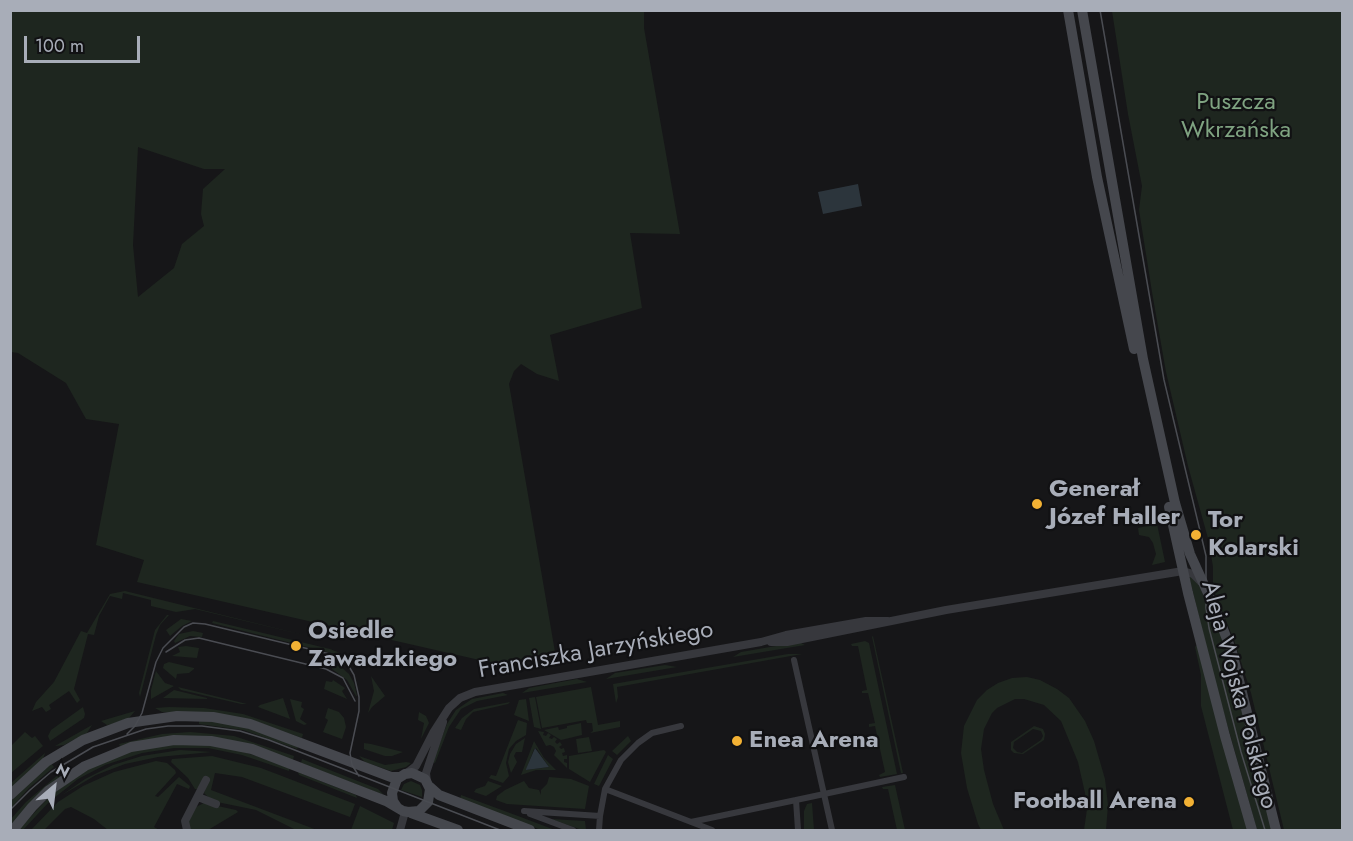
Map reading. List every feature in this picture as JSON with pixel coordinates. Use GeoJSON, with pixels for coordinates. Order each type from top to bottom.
{"type":"FeatureCollection","features":[{"type":"Feature","properties":{"kind":"main road","name":"Aleja Wojska Polskiego"},"geometry":{"type":"LineString","coordinates":[[1068,10],[1108,232],[1183,571],[1252,831]]}},
{"type":"Feature","properties":{"kind":"main road","name":"Aleja Wojska Polskiego"},"geometry":{"type":"LineString","coordinates":[[1082,10],[1156,422],[1188,550],[1230,644],[1276,831]]}},
{"type":"Feature","properties":{"kind":"main road"},"geometry":{"type":"LineString","coordinates":[[10,795],[42,765],[83,740],[124,724],[169,716],[210,716],[250,724],[391,777],[419,775],[438,794],[530,831]]}},
{"type":"Feature","properties":{"kind":"main road"},"geometry":{"type":"LineString","coordinates":[[13,831],[48,791],[85,766],[131,747],[174,740],[212,741],[252,749],[458,831]]}},
{"type":"Feature","properties":{"kind":"main road"},"geometry":{"type":"LineString","coordinates":[[402,776],[394,783],[392,793],[393,801],[403,810],[417,812],[427,805],[430,796],[429,785]]}},
{"type":"Feature","properties":{"kind":"street"},"geometry":{"type":"LineString","coordinates":[[1097,177],[1111,175]]}},
{"type":"Feature","properties":{"kind":"street"},"geometry":{"type":"LineString","coordinates":[[1108,232],[1120,230]]}},
{"type":"Feature","properties":{"kind":"street","name":"Aleja Wojska Polskiego"},"geometry":{"type":"LineString","coordinates":[[1188,550],[1187,562],[1183,571],[1193,574],[1204,586]]}},
{"type":"Feature","properties":{"kind":"street","name":"Franciszka Jarzyńskiego"},"geometry":{"type":"LineString","coordinates":[[402,776],[416,766],[445,714],[457,700],[479,691],[761,642],[787,642],[888,621],[1183,571]]}},
{"type":"Feature","properties":{"kind":"street"},"geometry":{"type":"LineString","coordinates":[[794,660],[832,831]]}},
{"type":"Feature","properties":{"kind":"street"},"geometry":{"type":"LineString","coordinates":[[429,785],[426,773],[445,714]]}},
{"type":"Feature","properties":{"kind":"street"},"geometry":{"type":"LineString","coordinates":[[599,831],[605,789],[621,760],[638,743],[659,730],[681,726]]}},
{"type":"Feature","properties":{"kind":"street"},"geometry":{"type":"LineString","coordinates":[[690,822],[904,777]]}},
{"type":"Feature","properties":{"kind":"street"},"geometry":{"type":"LineString","coordinates":[[187,831],[185,821],[206,780]]}},
{"type":"Feature","properties":{"kind":"street"},"geometry":{"type":"LineString","coordinates":[[605,789],[712,831]]}},
{"type":"Feature","properties":{"kind":"street"},"geometry":{"type":"LineString","coordinates":[[198,797],[216,804]]}},
{"type":"Feature","properties":{"kind":"street"},"geometry":{"type":"LineString","coordinates":[[796,800],[798,831]]}},
{"type":"Feature","properties":{"kind":"street"},"geometry":{"type":"LineString","coordinates":[[400,831],[403,810]]}},
{"type":"Feature","properties":{"kind":"street"},"geometry":{"type":"LineString","coordinates":[[573,831],[524,812],[600,816]]}},
{"type":"Feature","properties":{"kind":"green space"},"geometry":{"type":"Polygon","coordinates":[[[11,10],[644,11],[644,28],[680,234],[630,233],[642,308],[550,335],[559,381],[537,374],[521,364],[514,371],[509,384],[555,652],[497,664],[137,582],[144,560],[96,545],[119,424],[86,419],[66,383],[18,353],[11,352],[11,10]],[[138,147],[133,245],[138,297],[174,268],[182,244],[204,226],[201,214],[203,189],[225,169],[204,169],[138,147]]]}},
{"type":"Feature","properties":{"kind":"green space","name":"Puszcza Wkrzańska"},"geometry":{"type":"Polygon","coordinates":[[[1112,11],[1342,11],[1342,830],[1284,830],[1251,693],[1234,640],[1213,589],[1213,567],[1209,542],[1166,372],[1152,292],[1139,210],[1142,186],[1112,11]]]}},
{"type":"Feature","properties":{"kind":"green space"},"geometry":{"type":"Polygon","coordinates":[[[1157,524],[1165,562],[1152,565],[1156,554],[1153,543],[1149,537],[1139,535],[1138,528],[1157,524]]]}},
{"type":"Feature","properties":{"kind":"green space"},"geometry":{"type":"Polygon","coordinates":[[[1189,576],[1195,577],[1224,640],[1272,830],[1257,830],[1214,678],[1189,576]]]}},
{"type":"Feature","properties":{"kind":"green space"},"geometry":{"type":"Polygon","coordinates":[[[125,591],[316,638],[195,609],[176,612],[151,606],[151,600],[123,593],[122,599],[110,596],[99,616],[94,635],[88,634],[74,689],[80,700],[77,703],[69,691],[49,705],[51,709],[46,712],[42,707],[32,711],[36,702],[54,682],[81,631],[87,633],[110,594],[125,591]]]}},
{"type":"Feature","properties":{"kind":"green space"},"geometry":{"type":"Polygon","coordinates":[[[169,615],[160,625],[156,635],[140,697],[139,693],[155,630],[169,615]]]}},
{"type":"Feature","properties":{"kind":"green space"},"geometry":{"type":"Polygon","coordinates":[[[181,619],[192,621],[170,636],[166,630],[181,619]]]}},
{"type":"Feature","properties":{"kind":"green space"},"geometry":{"type":"Polygon","coordinates":[[[213,621],[340,653],[339,655],[212,623],[213,621]]]}},
{"type":"Feature","properties":{"kind":"green space"},"geometry":{"type":"Polygon","coordinates":[[[193,631],[203,633],[202,637],[190,636],[175,643],[179,634],[193,631]]]}},
{"type":"Feature","properties":{"kind":"green space"},"geometry":{"type":"Polygon","coordinates":[[[873,636],[903,773],[901,773],[873,636]]]}},
{"type":"Feature","properties":{"kind":"green space"},"geometry":{"type":"Polygon","coordinates":[[[865,641],[869,643],[897,774],[880,777],[879,775],[885,772],[875,726],[869,727],[869,724],[875,723],[868,693],[862,693],[867,690],[858,646],[851,644],[865,641]]]}},
{"type":"Feature","properties":{"kind":"green space"},"geometry":{"type":"Polygon","coordinates":[[[799,642],[805,645],[733,657],[741,652],[799,642]]]}},
{"type":"Feature","properties":{"kind":"green space"},"geometry":{"type":"Polygon","coordinates":[[[1197,645],[1248,830],[1233,830],[1201,706],[1201,675],[1195,647],[1197,645]]]}},
{"type":"Feature","properties":{"kind":"green space"},"geometry":{"type":"Polygon","coordinates":[[[178,647],[199,648],[197,658],[172,656],[180,652],[178,647]]]}},
{"type":"Feature","properties":{"kind":"green space"},"geometry":{"type":"Polygon","coordinates":[[[788,654],[802,654],[617,687],[616,703],[613,684],[788,654]]]}},
{"type":"Feature","properties":{"kind":"green space"},"geometry":{"type":"Polygon","coordinates":[[[169,662],[194,669],[189,673],[177,674],[176,679],[163,668],[164,664],[169,662]]]}},
{"type":"Feature","properties":{"kind":"green space"},"geometry":{"type":"Polygon","coordinates":[[[331,664],[341,667],[349,674],[357,696],[347,680],[332,669],[331,664]]]}},
{"type":"Feature","properties":{"kind":"green space"},"geometry":{"type":"Polygon","coordinates":[[[665,665],[677,667],[606,679],[615,673],[665,665]]]}},
{"type":"Feature","properties":{"kind":"green space"},"geometry":{"type":"Polygon","coordinates":[[[156,671],[165,683],[174,686],[151,699],[151,690],[156,671]]]}},
{"type":"Feature","properties":{"kind":"green space"},"geometry":{"type":"Polygon","coordinates":[[[371,676],[385,696],[368,713],[374,691],[371,676]]]}},
{"type":"Feature","properties":{"kind":"green space"},"geometry":{"type":"Polygon","coordinates":[[[1027,677],[1040,680],[1069,698],[1085,721],[1094,741],[1105,779],[1108,805],[1106,830],[1084,830],[1087,809],[1085,793],[1078,762],[1061,721],[1044,705],[1024,699],[1015,699],[997,708],[984,729],[981,749],[984,770],[993,804],[1004,830],[981,830],[967,788],[961,753],[964,726],[977,700],[987,690],[1012,678],[1027,677]]]}},
{"type":"Feature","properties":{"kind":"green space"},"geometry":{"type":"Polygon","coordinates":[[[577,679],[587,682],[522,693],[529,688],[577,679]]]}},
{"type":"Feature","properties":{"kind":"green space"},"geometry":{"type":"Polygon","coordinates":[[[333,680],[345,688],[342,691],[347,699],[324,689],[326,681],[332,682],[333,680]]]}},
{"type":"Feature","properties":{"kind":"green space"},"geometry":{"type":"Polygon","coordinates":[[[178,687],[247,704],[181,690],[178,687]]]}},
{"type":"Feature","properties":{"kind":"green space"},"geometry":{"type":"Polygon","coordinates":[[[591,687],[598,725],[620,721],[620,727],[590,733],[593,731],[592,723],[587,723],[586,720],[542,728],[536,697],[591,687]]]}},
{"type":"Feature","properties":{"kind":"green space"},"geometry":{"type":"Polygon","coordinates":[[[174,690],[207,698],[207,699],[163,698],[174,690]]]}},
{"type":"Feature","properties":{"kind":"green space"},"geometry":{"type":"Polygon","coordinates":[[[503,693],[508,695],[477,701],[461,709],[449,727],[435,763],[432,762],[447,724],[456,710],[472,699],[503,693]]]}},
{"type":"Feature","properties":{"kind":"green space"},"geometry":{"type":"Polygon","coordinates":[[[535,697],[541,729],[534,727],[529,698],[535,697]]]}},
{"type":"Feature","properties":{"kind":"green space"},"geometry":{"type":"Polygon","coordinates":[[[283,698],[290,719],[258,707],[260,705],[283,698]]]}},
{"type":"Feature","properties":{"kind":"green space"},"geometry":{"type":"Polygon","coordinates":[[[290,699],[302,702],[301,707],[304,709],[300,719],[307,724],[296,721],[290,699]]]}},
{"type":"Feature","properties":{"kind":"green space"},"geometry":{"type":"Polygon","coordinates":[[[526,699],[529,721],[514,715],[519,700],[526,699]]]}},
{"type":"Feature","properties":{"kind":"green space"},"geometry":{"type":"Polygon","coordinates":[[[510,702],[473,712],[466,719],[461,730],[455,728],[462,718],[474,709],[510,702]]]}},
{"type":"Feature","properties":{"kind":"green space"},"geometry":{"type":"Polygon","coordinates":[[[83,707],[84,718],[50,741],[48,736],[51,730],[83,707]]]}},
{"type":"Feature","properties":{"kind":"green space"},"geometry":{"type":"Polygon","coordinates":[[[155,708],[204,708],[243,714],[303,734],[302,738],[249,719],[162,712],[155,708]]]}},
{"type":"Feature","properties":{"kind":"green space"},"geometry":{"type":"Polygon","coordinates":[[[328,708],[339,712],[344,718],[346,727],[342,739],[323,732],[328,720],[325,718],[328,708]]]}},
{"type":"Feature","properties":{"kind":"green space"},"geometry":{"type":"Polygon","coordinates":[[[135,711],[129,718],[112,724],[107,725],[101,721],[135,711]]]}},
{"type":"Feature","properties":{"kind":"green space"},"geometry":{"type":"Polygon","coordinates":[[[419,712],[426,716],[429,723],[421,739],[424,723],[418,720],[419,712]]]}},
{"type":"Feature","properties":{"kind":"green space"},"geometry":{"type":"Polygon","coordinates":[[[199,720],[235,724],[299,745],[297,749],[243,730],[199,724],[199,720]]]}},
{"type":"Feature","properties":{"kind":"green space"},"geometry":{"type":"Polygon","coordinates":[[[518,720],[527,723],[526,735],[509,749],[506,763],[509,776],[503,783],[489,778],[491,775],[496,776],[518,720]]]}},
{"type":"Feature","properties":{"kind":"green space"},"geometry":{"type":"Polygon","coordinates":[[[581,723],[582,735],[561,740],[544,730],[558,727],[559,730],[581,723]]]}},
{"type":"Feature","properties":{"kind":"green space"},"geometry":{"type":"Polygon","coordinates":[[[92,725],[87,733],[64,745],[55,746],[92,725]]]}},
{"type":"Feature","properties":{"kind":"green space"},"geometry":{"type":"Polygon","coordinates":[[[1034,726],[1043,729],[1045,734],[1044,740],[1023,754],[1014,753],[1011,750],[1011,742],[1034,726]],[[1033,729],[1014,742],[1013,748],[1022,753],[1041,740],[1043,736],[1041,731],[1033,729]]]}},
{"type":"Feature","properties":{"kind":"green space"},"geometry":{"type":"Polygon","coordinates":[[[538,731],[544,732],[543,735],[546,736],[548,733],[551,735],[549,738],[557,739],[555,742],[557,744],[560,742],[562,745],[559,747],[564,748],[565,752],[562,753],[563,756],[567,755],[564,762],[567,763],[567,768],[554,755],[556,751],[554,747],[546,746],[538,731]]]}},
{"type":"Feature","properties":{"kind":"green space"},"geometry":{"type":"Polygon","coordinates":[[[25,732],[32,738],[35,736],[43,746],[11,773],[11,746],[25,732]]]}},
{"type":"Feature","properties":{"kind":"green space"},"geometry":{"type":"Polygon","coordinates":[[[190,732],[234,736],[294,756],[293,760],[244,743],[120,746],[119,744],[162,734],[190,732]]]}},
{"type":"Feature","properties":{"kind":"green space"},"geometry":{"type":"Polygon","coordinates":[[[628,736],[631,741],[617,755],[612,751],[628,736]]]}},
{"type":"Feature","properties":{"kind":"green space"},"geometry":{"type":"Polygon","coordinates":[[[589,737],[592,751],[578,753],[576,739],[589,737]]]}},
{"type":"Feature","properties":{"kind":"green space"},"geometry":{"type":"Polygon","coordinates":[[[525,738],[522,752],[516,752],[514,756],[517,762],[511,773],[508,762],[510,754],[516,744],[525,738]]]}},
{"type":"Feature","properties":{"kind":"green space"},"geometry":{"type":"Polygon","coordinates":[[[534,741],[544,758],[556,770],[536,770],[521,775],[534,741]],[[536,748],[534,749],[526,770],[549,767],[536,748]]]}},
{"type":"Feature","properties":{"kind":"green space"},"geometry":{"type":"Polygon","coordinates":[[[364,743],[403,752],[385,756],[364,749],[364,743]]]}},
{"type":"Feature","properties":{"kind":"green space"},"geometry":{"type":"Polygon","coordinates":[[[204,744],[235,749],[290,767],[289,771],[242,755],[208,748],[174,748],[142,753],[105,765],[78,779],[49,802],[23,830],[18,830],[53,793],[92,767],[131,751],[161,745],[204,744]]]}},
{"type":"Feature","properties":{"kind":"green space"},"geometry":{"type":"Polygon","coordinates":[[[180,750],[212,752],[158,757],[125,764],[96,775],[62,795],[85,779],[113,765],[142,756],[180,750]]]}},
{"type":"Feature","properties":{"kind":"green space"},"geometry":{"type":"Polygon","coordinates":[[[604,750],[606,752],[590,782],[569,769],[569,756],[604,750]]]}},
{"type":"Feature","properties":{"kind":"green space"},"geometry":{"type":"Polygon","coordinates":[[[45,753],[43,759],[11,789],[11,783],[45,753]]]}},
{"type":"Feature","properties":{"kind":"green space"},"geometry":{"type":"Polygon","coordinates":[[[608,755],[613,759],[599,786],[594,784],[608,755]]]}},
{"type":"Feature","properties":{"kind":"green space"},"geometry":{"type":"Polygon","coordinates":[[[212,756],[261,768],[355,804],[350,817],[242,777],[215,773],[211,790],[317,830],[296,830],[256,810],[210,799],[204,793],[205,790],[195,789],[188,778],[171,762],[172,759],[212,756]]]}},
{"type":"Feature","properties":{"kind":"green space"},"geometry":{"type":"Polygon","coordinates":[[[359,756],[385,765],[411,763],[406,767],[391,771],[365,762],[359,756]]]}},
{"type":"Feature","properties":{"kind":"green space"},"geometry":{"type":"Polygon","coordinates":[[[302,759],[378,789],[384,795],[301,763],[302,759]]]}},
{"type":"Feature","properties":{"kind":"green space"},"geometry":{"type":"Polygon","coordinates":[[[156,761],[167,763],[176,773],[155,796],[158,797],[179,777],[190,786],[189,789],[177,784],[154,827],[159,830],[108,830],[94,819],[71,807],[65,809],[44,830],[31,830],[58,802],[83,786],[114,772],[156,761]]]}},
{"type":"Feature","properties":{"kind":"green space"},"geometry":{"type":"Polygon","coordinates":[[[51,763],[54,767],[29,788],[11,808],[11,801],[17,793],[51,763]]]}},
{"type":"Feature","properties":{"kind":"green space"},"geometry":{"type":"Polygon","coordinates":[[[298,772],[356,795],[357,798],[299,775],[298,772]]]}},
{"type":"Feature","properties":{"kind":"green space"},"geometry":{"type":"Polygon","coordinates":[[[59,774],[61,777],[12,825],[10,820],[26,802],[59,774]]]}},
{"type":"Feature","properties":{"kind":"green space"},"geometry":{"type":"Polygon","coordinates":[[[549,777],[571,779],[589,786],[585,809],[507,804],[496,800],[497,796],[505,790],[524,781],[529,788],[539,790],[541,795],[541,790],[547,784],[549,777]]]}},
{"type":"Feature","properties":{"kind":"green space"},"geometry":{"type":"Polygon","coordinates":[[[411,781],[420,785],[422,797],[401,790],[404,784],[411,781]]]}},
{"type":"Feature","properties":{"kind":"green space"},"geometry":{"type":"Polygon","coordinates":[[[488,781],[502,786],[486,796],[474,792],[485,786],[488,781]]]}},
{"type":"Feature","properties":{"kind":"green space"},"geometry":{"type":"Polygon","coordinates":[[[895,785],[905,830],[897,830],[888,789],[882,787],[895,785]]]}},
{"type":"Feature","properties":{"kind":"green space"},"geometry":{"type":"Polygon","coordinates":[[[461,795],[555,830],[541,830],[460,799],[461,795]]]}},
{"type":"Feature","properties":{"kind":"green space"},"geometry":{"type":"Polygon","coordinates":[[[204,803],[238,812],[208,830],[189,830],[189,818],[196,807],[204,803]]]}},
{"type":"Feature","properties":{"kind":"green space"},"geometry":{"type":"Polygon","coordinates":[[[812,803],[814,830],[804,830],[804,811],[807,804],[812,803]]]}},
{"type":"Feature","properties":{"kind":"green space"},"geometry":{"type":"Polygon","coordinates":[[[360,806],[394,823],[392,830],[351,830],[360,806]]]}},
{"type":"Feature","properties":{"kind":"green space"},"geometry":{"type":"Polygon","coordinates":[[[551,819],[585,821],[586,830],[582,830],[551,819]]]}},
{"type":"Feature","properties":{"kind":"shaded area"},"geometry":{"type":"Polygon","coordinates":[[[858,184],[862,206],[823,214],[818,192],[858,184]]]}},
{"type":"Feature","properties":{"kind":"shaded area"},"geometry":{"type":"Polygon","coordinates":[[[535,748],[549,767],[526,770],[526,769],[535,748]]]}},
{"type":"Feature","properties":{"kind":"tram line"},"geometry":{"type":"LineString","coordinates":[[1100,10],[1164,380],[1206,556],[1206,608],[1209,628],[1241,752],[1265,830]]}},
{"type":"Feature","properties":{"kind":"tram line"},"geometry":{"type":"LineString","coordinates":[[127,734],[135,726],[142,713],[156,662],[163,648],[184,627],[193,623],[205,624],[334,655],[347,663],[354,675],[359,697],[359,711],[350,753],[352,765],[359,776]]}},
{"type":"Feature","properties":{"kind":"tram line"},"geometry":{"type":"LineString","coordinates":[[166,652],[185,640],[199,638],[326,669],[343,678],[355,701]]}},
{"type":"Feature","properties":{"kind":"tram line"},"geometry":{"type":"LineString","coordinates":[[10,810],[51,772],[93,747],[146,729],[168,726],[202,726],[240,731],[269,740],[500,830]]}},
{"type":"Feature","properties":{"kind":"place","name":"Generał Józef Haller"},"geometry":{"type":"Point","coordinates":[1037,504]}},
{"type":"Feature","properties":{"kind":"place","name":"Tor Kolarski"},"geometry":{"type":"Point","coordinates":[1196,535]}},
{"type":"Feature","properties":{"kind":"place","name":"Osiedle Zawadzkiego"},"geometry":{"type":"Point","coordinates":[296,646]}},
{"type":"Feature","properties":{"kind":"place","name":"Enea Arena"},"geometry":{"type":"Point","coordinates":[737,741]}},
{"type":"Feature","properties":{"kind":"place","name":"Football Arena"},"geometry":{"type":"Point","coordinates":[1189,802]}}]}
